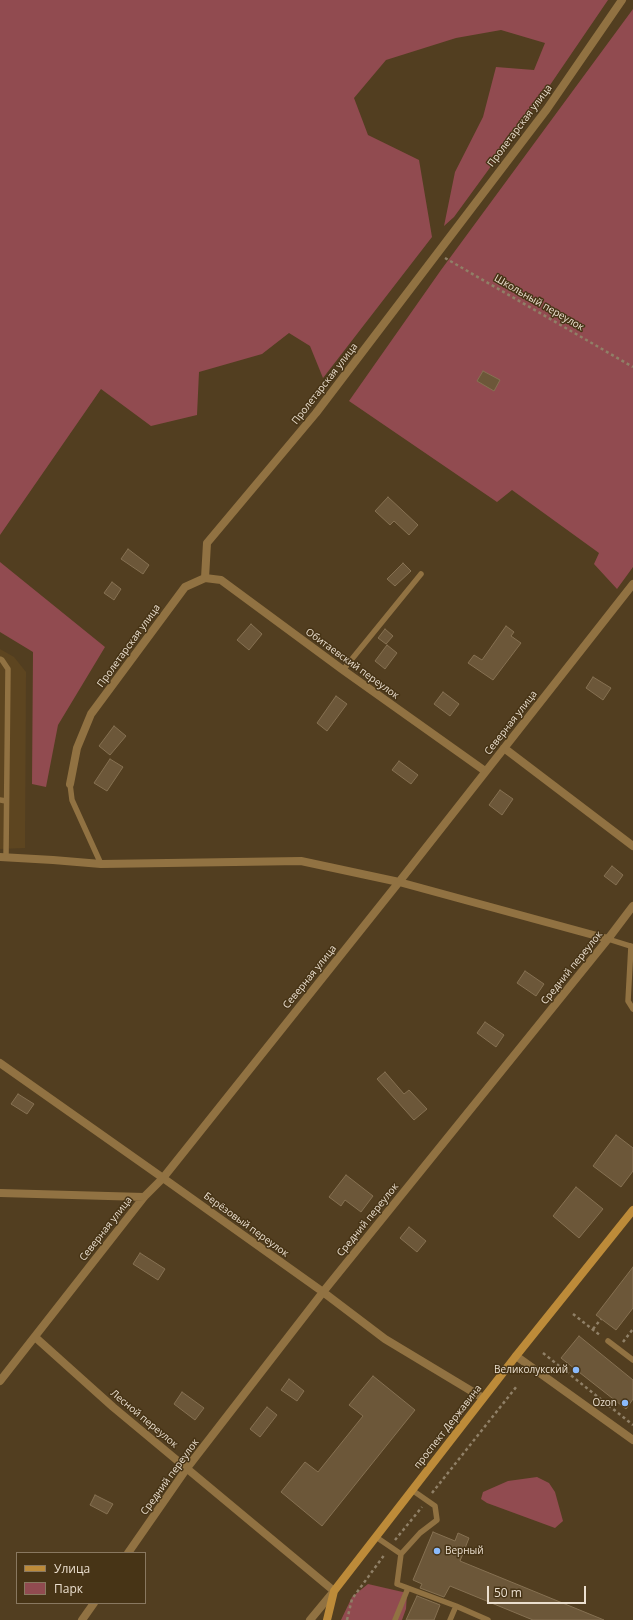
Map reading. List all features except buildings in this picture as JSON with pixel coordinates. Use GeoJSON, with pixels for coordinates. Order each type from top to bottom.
{"type":"FeatureCollection","features":[{"type":"Feature","properties":{"kind":"main road","name":"проспект Державина"},"geometry":{"type":"LineString","coordinates":[[334,1591],[483,1398],[633,1210]]}},
{"type":"Feature","properties":{"kind":"main road"},"geometry":{"type":"LineString","coordinates":[[327,1620],[334,1591]]}},
{"type":"Feature","properties":{"kind":"street","name":"Пролетарская улица"},"geometry":{"type":"LineString","coordinates":[[70,784],[77,748],[91,714],[186,587],[205,578],[207,542],[316,413],[547,109],[622,0]]}},
{"type":"Feature","properties":{"kind":"street","name":"Обитаевский переулок"},"geometry":{"type":"LineString","coordinates":[[205,578],[220,580],[485,771]]}},
{"type":"Feature","properties":{"kind":"street","name":"Северная улица"},"geometry":{"type":"LineString","coordinates":[[0,1381],[144,1197],[163,1178],[399,882],[633,584]]}},
{"type":"Feature","properties":{"kind":"street"},"geometry":{"type":"LineString","coordinates":[[504,748],[633,846]]}},
{"type":"Feature","properties":{"kind":"street"},"geometry":{"type":"LineString","coordinates":[[3,857],[101,864],[301,861],[399,882],[608,939]]}},
{"type":"Feature","properties":{"kind":"street","name":"Средний переулок"},"geometry":{"type":"LineString","coordinates":[[129,1552],[187,1468],[323,1292],[633,906]]}},
{"type":"Feature","properties":{"kind":"street","name":"Берёзовый переулок"},"geometry":{"type":"LineString","coordinates":[[0,1063],[323,1292],[385,1339],[483,1398]]}},
{"type":"Feature","properties":{"kind":"street"},"geometry":{"type":"LineString","coordinates":[[0,1193],[144,1197]]}},
{"type":"Feature","properties":{"kind":"street","name":"Лесной переулок"},"geometry":{"type":"LineString","coordinates":[[35,1337],[113,1407],[334,1591]]}},
{"type":"Feature","properties":{"kind":"street"},"geometry":{"type":"LineString","coordinates":[[516,1356],[632,1438]]}},
{"type":"Feature","properties":{"kind":"street","name":"проспект Державина"},"geometry":{"type":"LineString","coordinates":[[310,1620],[334,1591]]}},
{"type":"Feature","properties":{"kind":"street"},"geometry":{"type":"LineString","coordinates":[[82,1620],[93,1604]]}},
{"type":"Feature","properties":{"kind":"lane"},"geometry":{"type":"LineString","coordinates":[[343,670],[421,574]]}},
{"type":"Feature","properties":{"kind":"lane"},"geometry":{"type":"LineString","coordinates":[[0,659],[8,669],[6,801],[3,857]]}},
{"type":"Feature","properties":{"kind":"lane"},"geometry":{"type":"LineString","coordinates":[[70,784],[72,800],[101,864]]}},
{"type":"Feature","properties":{"kind":"lane"},"geometry":{"type":"LineString","coordinates":[[0,800],[6,801]]}},
{"type":"Feature","properties":{"kind":"lane"},"geometry":{"type":"LineString","coordinates":[[608,939],[632,947],[628,1001],[633,1009]]}},
{"type":"Feature","properties":{"kind":"lane"},"geometry":{"type":"LineString","coordinates":[[608,1341],[633,1360]]}},
{"type":"Feature","properties":{"kind":"lane"},"geometry":{"type":"LineString","coordinates":[[412,1490],[434,1506],[437,1520],[420,1533],[401,1554],[397,1584],[456,1606],[488,1620]]}},
{"type":"Feature","properties":{"kind":"lane"},"geometry":{"type":"LineString","coordinates":[[376,1537],[401,1554]]}},
{"type":"Feature","properties":{"kind":"lane"},"geometry":{"type":"LineString","coordinates":[[395,1620],[408,1588]]}},
{"type":"Feature","properties":{"kind":"lane"},"geometry":{"type":"LineString","coordinates":[[450,1620],[456,1606]]}},
{"type":"Feature","properties":{"kind":"path","name":"Школьный переулок"},"geometry":{"type":"LineString","coordinates":[[438,253],[633,367]]}},
{"type":"Feature","properties":{"kind":"path"},"geometry":{"type":"LineString","coordinates":[[573,1314],[608,1341]]}},
{"type":"Feature","properties":{"kind":"path"},"geometry":{"type":"LineString","coordinates":[[593,1329],[601,1319]]}},
{"type":"Feature","properties":{"kind":"path"},"geometry":{"type":"LineString","coordinates":[[618,1349],[633,1329]]}},
{"type":"Feature","properties":{"kind":"path"},"geometry":{"type":"LineString","coordinates":[[543,1352],[633,1425]]}},
{"type":"Feature","properties":{"kind":"path"},"geometry":{"type":"LineString","coordinates":[[347,1620],[352,1600],[390,1547],[517,1386]]}},
{"type":"Feature","properties":{"kind":"shaded area"},"geometry":{"type":"Polygon","coordinates":[[[0,649],[14,657],[26,672],[25,848],[0,849],[0,649]]]}},
{"type":"Feature","properties":{"kind":"green space"},"geometry":{"type":"Polygon","coordinates":[[[0,0],[608,0],[548,88],[454,217],[444,226],[455,172],[483,117],[496,67],[534,70],[545,43],[501,30],[456,38],[386,60],[354,98],[368,135],[419,160],[432,237],[323,378],[310,346],[289,333],[262,354],[199,372],[197,415],[151,426],[101,389],[0,535],[0,0]]]}},
{"type":"Feature","properties":{"kind":"green space"},"geometry":{"type":"Polygon","coordinates":[[[633,9],[633,567],[617,589],[594,564],[599,553],[512,490],[497,502],[349,401],[441,270],[633,9]]]}},
{"type":"Feature","properties":{"kind":"green space"},"geometry":{"type":"Polygon","coordinates":[[[0,562],[105,647],[58,725],[46,787],[32,784],[33,652],[0,632],[0,562]]]}},
{"type":"Feature","properties":{"kind":"green space"},"geometry":{"type":"Polygon","coordinates":[[[537,1477],[549,1483],[555,1492],[563,1521],[555,1528],[487,1503],[481,1499],[483,1492],[508,1481],[537,1477]]]}},
{"type":"Feature","properties":{"kind":"green space"},"geometry":{"type":"Polygon","coordinates":[[[368,1584],[407,1593],[406,1609],[402,1620],[341,1620],[352,1597],[368,1584]]]}},
{"type":"Feature","properties":{"kind":"place","name":"Великолукский"},"geometry":{"type":"Point","coordinates":[576,1370]}},
{"type":"Feature","properties":{"kind":"place","name":"Ozon"},"geometry":{"type":"Point","coordinates":[625,1403]}},
{"type":"Feature","properties":{"kind":"place","name":"Верный"},"geometry":{"type":"Point","coordinates":[437,1551]}}]}
